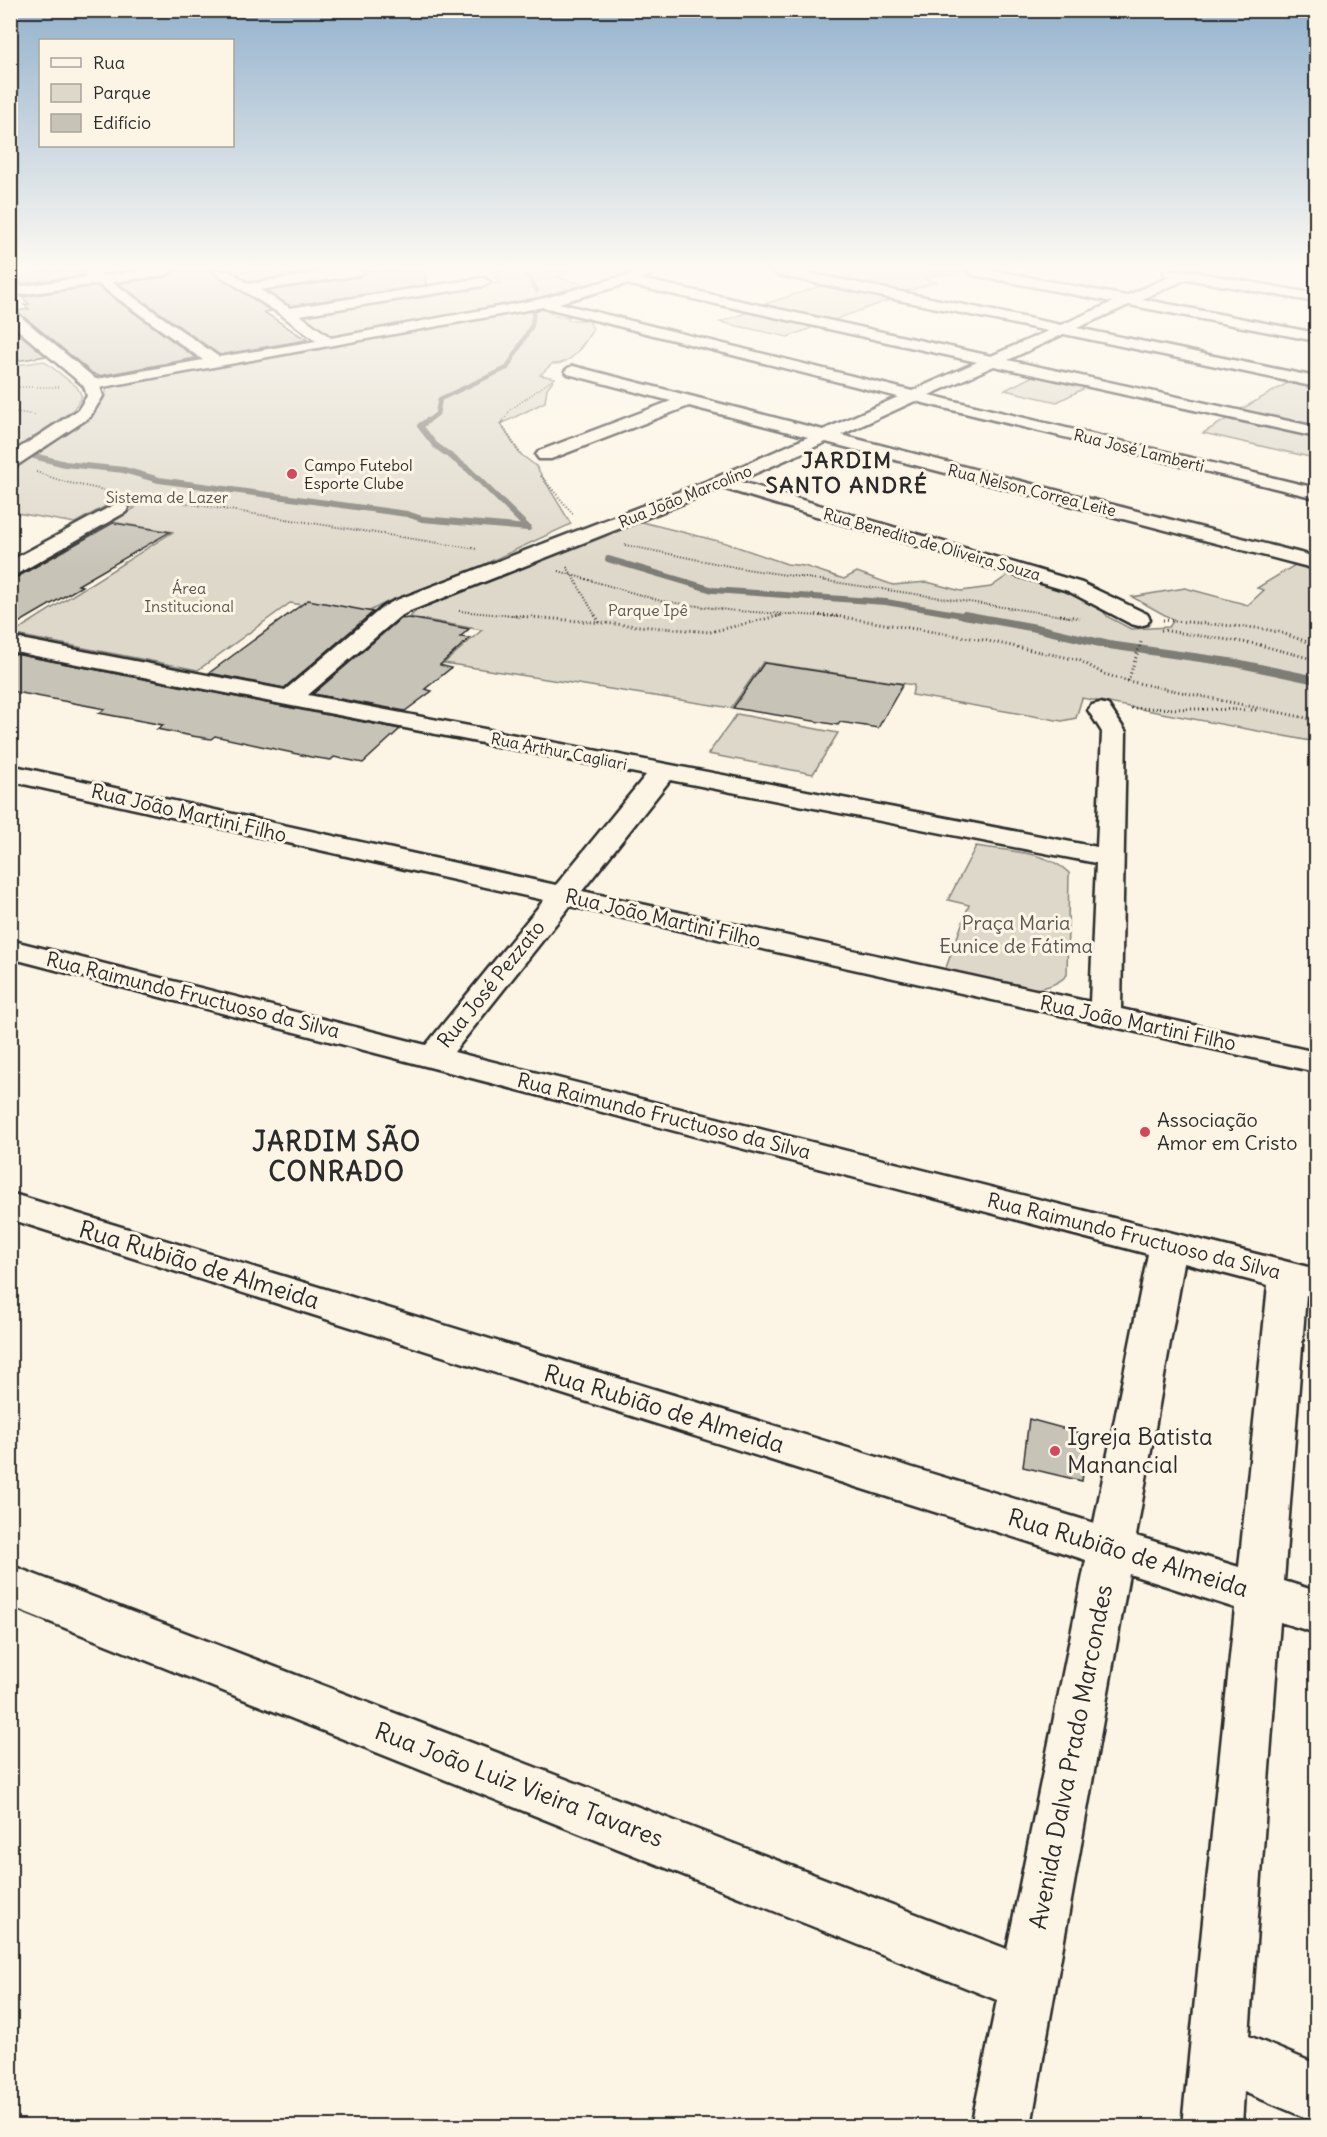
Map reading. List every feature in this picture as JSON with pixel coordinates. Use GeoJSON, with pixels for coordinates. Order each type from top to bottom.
{"type":"FeatureCollection","features":[{"type":"Feature","properties":{"kind":"street"},"geometry":{"type":"LineString","coordinates":[[11,461],[84,413],[95,396],[92,384],[76,371]]}},
{"type":"Feature","properties":{"kind":"street"},"geometry":{"type":"LineString","coordinates":[[92,384],[171,371]]}},
{"type":"Feature","properties":{"kind":"street","name":"Rua Nelson Correa Leite"},"geometry":{"type":"LineString","coordinates":[[576,371],[1317,563]]}},
{"type":"Feature","properties":{"kind":"street","name":"Rua José Lamberti"},"geometry":{"type":"LineString","coordinates":[[811,371],[1317,493]]}},
{"type":"Feature","properties":{"kind":"street","name":"Rua João Marcolino"},"geometry":{"type":"LineString","coordinates":[[290,698],[391,612],[402,606],[720,482],[974,371]]}},
{"type":"Feature","properties":{"kind":"street"},"geometry":{"type":"LineString","coordinates":[[1034,371],[1317,432]]}},
{"type":"Feature","properties":{"kind":"street"},"geometry":{"type":"LineString","coordinates":[[1262,371],[1317,382]]}},
{"type":"Feature","properties":{"kind":"street"},"geometry":{"type":"LineString","coordinates":[[545,455],[689,400]]}},
{"type":"Feature","properties":{"kind":"street","name":"Rua Benedito de Oliveira Souza"},"geometry":{"type":"LineString","coordinates":[[720,482],[1075,587],[1146,624]]}},
{"type":"Feature","properties":{"kind":"street"},"geometry":{"type":"LineString","coordinates":[[10,570],[122,498]]}},
{"type":"Feature","properties":{"kind":"street","name":"Rua Arthur Cagliari"},"geometry":{"type":"LineString","coordinates":[[10,644],[1108,858]]}},
{"type":"Feature","properties":{"kind":"street"},"geometry":{"type":"LineString","coordinates":[[1100,710],[1114,732],[1108,858],[1105,1016]]}},
{"type":"Feature","properties":{"kind":"street","name":"Rua José Pezzato"},"geometry":{"type":"LineString","coordinates":[[433,1057],[663,771]]}},
{"type":"Feature","properties":{"kind":"street","name":"Rua João Martini Filho"},"geometry":{"type":"LineString","coordinates":[[10,773],[1317,1062]]}},
{"type":"Feature","properties":{"kind":"street","name":"Rua Raimundo Fructuoso da Silva"},"geometry":{"type":"LineString","coordinates":[[10,949],[1302,1280]]}},
{"type":"Feature","properties":{"kind":"street","name":"Rua Rubião de Almeida"},"geometry":{"type":"LineString","coordinates":[[10,1206],[1317,1612]]}},
{"type":"Feature","properties":{"kind":"street","name":"Avenida Dalva Prado Marcondes"},"geometry":{"type":"LineString","coordinates":[[1000,2127],[1169,1245]]}},
{"type":"Feature","properties":{"kind":"street"},"geometry":{"type":"LineString","coordinates":[[1212,2127],[1260,1595],[1302,1280]]}},
{"type":"Feature","properties":{"kind":"street","name":"Rua João Luiz Vieira Tavares"},"geometry":{"type":"LineString","coordinates":[[10,1585],[1028,1985]]}},
{"type":"Feature","properties":{"kind":"street"},"geometry":{"type":"LineString","coordinates":[[1219,2053],[1317,2093]]}},
{"type":"Feature","properties":{"kind":"path"},"geometry":{"type":"LineString","coordinates":[[10,387],[60,387]]}},
{"type":"Feature","properties":{"kind":"path"},"geometry":{"type":"LineString","coordinates":[[11,461],[20,463],[41,475],[122,498],[491,552],[524,559]]}},
{"type":"Feature","properties":{"kind":"path"},"geometry":{"type":"LineString","coordinates":[[620,545],[739,568],[1083,618]]}},
{"type":"Feature","properties":{"kind":"path"},"geometry":{"type":"LineString","coordinates":[[566,566],[600,623]]}},
{"type":"Feature","properties":{"kind":"path"},"geometry":{"type":"LineString","coordinates":[[572,575],[661,601],[735,611],[836,616],[994,642],[1079,660],[1104,674],[1128,681],[1317,720]]}},
{"type":"Feature","properties":{"kind":"path"},"geometry":{"type":"LineString","coordinates":[[402,606],[710,632],[787,614]]}},
{"type":"Feature","properties":{"kind":"path"},"geometry":{"type":"LineString","coordinates":[[1146,624],[1258,628],[1279,632],[1317,645]]}},
{"type":"Feature","properties":{"kind":"path"},"geometry":{"type":"LineString","coordinates":[[1146,624],[1256,644],[1317,660]]}},
{"type":"Feature","properties":{"kind":"path"},"geometry":{"type":"LineString","coordinates":[[1128,681],[1142,639]]}},
{"type":"Feature","properties":{"kind":"path"},"geometry":{"type":"LineString","coordinates":[[1100,710],[1159,707],[1269,710]]}},
{"type":"Feature","properties":{"kind":"green space"},"geometry":{"type":"Polygon","coordinates":[[[11,371],[56,371],[77,387],[82,397],[73,410],[11,452],[11,371]]]}},
{"type":"Feature","properties":{"kind":"green space"},"geometry":{"type":"Polygon","coordinates":[[[201,371],[545,371],[540,375],[555,378],[547,388],[545,402],[501,424],[519,453],[536,466],[571,524],[483,565],[387,602],[362,615],[290,603],[198,670],[11,634],[173,532],[112,522],[135,508],[109,504],[75,523],[11,512],[11,470],[82,422],[104,399],[109,387],[201,371]]]}},
{"type":"Feature","properties":{"kind":"green space"},"geometry":{"type":"Polygon","coordinates":[[[1035,375],[1087,387],[1057,402],[1005,390],[1035,375]]]}},
{"type":"Feature","properties":{"kind":"green space"},"geometry":{"type":"Polygon","coordinates":[[[1293,380],[1316,385],[1316,427],[1240,410],[1293,380]]]}},
{"type":"Feature","properties":{"kind":"green space"},"geometry":{"type":"Polygon","coordinates":[[[1230,417],[1316,437],[1316,457],[1203,433],[1230,417]]]}},
{"type":"Feature","properties":{"kind":"green space","name":"Parque Ipê"},"geometry":{"type":"Polygon","coordinates":[[[642,522],[726,543],[787,564],[804,566],[844,579],[857,572],[893,585],[927,582],[961,591],[991,587],[1011,573],[1083,598],[1098,606],[1108,617],[1131,629],[1169,627],[1174,620],[1132,597],[1185,588],[1248,605],[1264,590],[1257,588],[1295,565],[1316,570],[1316,742],[1082,698],[1076,718],[1062,721],[912,695],[914,685],[763,662],[731,708],[444,663],[482,630],[410,617],[417,610],[642,522]]]}},
{"type":"Feature","properties":{"kind":"green space"},"geometry":{"type":"Polygon","coordinates":[[[737,714],[838,733],[813,774],[708,754],[737,714]]]}},
{"type":"Feature","properties":{"kind":"green space","name":"Praça Maria Eunice de Fátima"},"geometry":{"type":"Polygon","coordinates":[[[976,846],[1038,856],[1050,860],[1069,873],[1067,975],[1055,984],[1041,988],[1008,988],[944,973],[969,905],[948,900],[976,846]]]}},
{"type":"Feature","properties":{"kind":"building"},"geometry":{"type":"Polygon","coordinates":[[[89,371],[127,371],[99,376],[89,371]]]}},
{"type":"Feature","properties":{"kind":"building"},"geometry":{"type":"Polygon","coordinates":[[[113,523],[170,532],[78,585],[82,586],[10,628],[10,581],[113,523]]]}},
{"type":"Feature","properties":{"kind":"building"},"geometry":{"type":"Polygon","coordinates":[[[308,600],[373,612],[284,688],[209,673],[308,600]]]}},
{"type":"Feature","properties":{"kind":"building"},"geometry":{"type":"Polygon","coordinates":[[[409,618],[469,629],[460,637],[470,638],[440,665],[451,668],[425,689],[432,691],[405,711],[313,694],[400,619],[409,618]]]}},
{"type":"Feature","properties":{"kind":"building"},"geometry":{"type":"Polygon","coordinates":[[[10,653],[400,729],[363,763],[334,757],[331,760],[311,757],[215,736],[211,739],[192,736],[157,729],[163,725],[99,713],[105,709],[10,691],[10,653]]]}},
{"type":"Feature","properties":{"kind":"building"},"geometry":{"type":"Polygon","coordinates":[[[764,663],[903,684],[878,728],[840,722],[838,725],[733,708],[764,663]]]}},
{"type":"Feature","properties":{"kind":"building","name":"Igreja Batista Manancial"},"geometry":{"type":"Polygon","coordinates":[[[1029,1419],[1088,1435],[1082,1481],[1023,1467],[1029,1419]]]}},
{"type":"Feature","properties":{"kind":"waterway"},"geometry":{"type":"LineString","coordinates":[[425,423],[437,414],[440,399],[501,371]]}},
{"type":"Feature","properties":{"kind":"waterway"},"geometry":{"type":"LineString","coordinates":[[34,456],[65,464],[124,470],[159,480],[407,514],[422,519],[528,528],[468,469],[435,445],[420,426],[427,421]]}},
{"type":"Feature","properties":{"kind":"waterway"},"geometry":{"type":"LineString","coordinates":[[608,559],[713,590],[886,602],[973,617]]}},
{"type":"Feature","properties":{"kind":"waterway"},"geometry":{"type":"LineString","coordinates":[[964,615],[1036,628],[1109,645],[1236,663],[1316,680]]}},
{"type":"Feature","properties":{"kind":"place","name":"Campo Futebol Esporte Clube"},"geometry":{"type":"Point","coordinates":[292,474]}},
{"type":"Feature","properties":{"kind":"place","name":"Associação Amor em Cristo"},"geometry":{"type":"Point","coordinates":[1145,1132]}},
{"type":"Feature","properties":{"kind":"place","name":"Igreja Batista Manancial"},"geometry":{"type":"Point","coordinates":[1055,1451]}},
{"type":"Feature","properties":{"kind":"district","name":"JARDIM SANTO ANDRÉ"},"geometry":{"type":"Point","coordinates":[847,473]}},
{"type":"Feature","properties":{"kind":"district","name":"JARDIM SÃO CONRADO"},"geometry":{"type":"Point","coordinates":[337,1157]}},
{"type":"Feature","properties":{"kind":"park label","name":"Sistema de Lazer"},"geometry":{"type":"Point","coordinates":[167,497]}},
{"type":"Feature","properties":{"kind":"park label","name":"Área Institucional"},"geometry":{"type":"Point","coordinates":[189,597]}}]}
